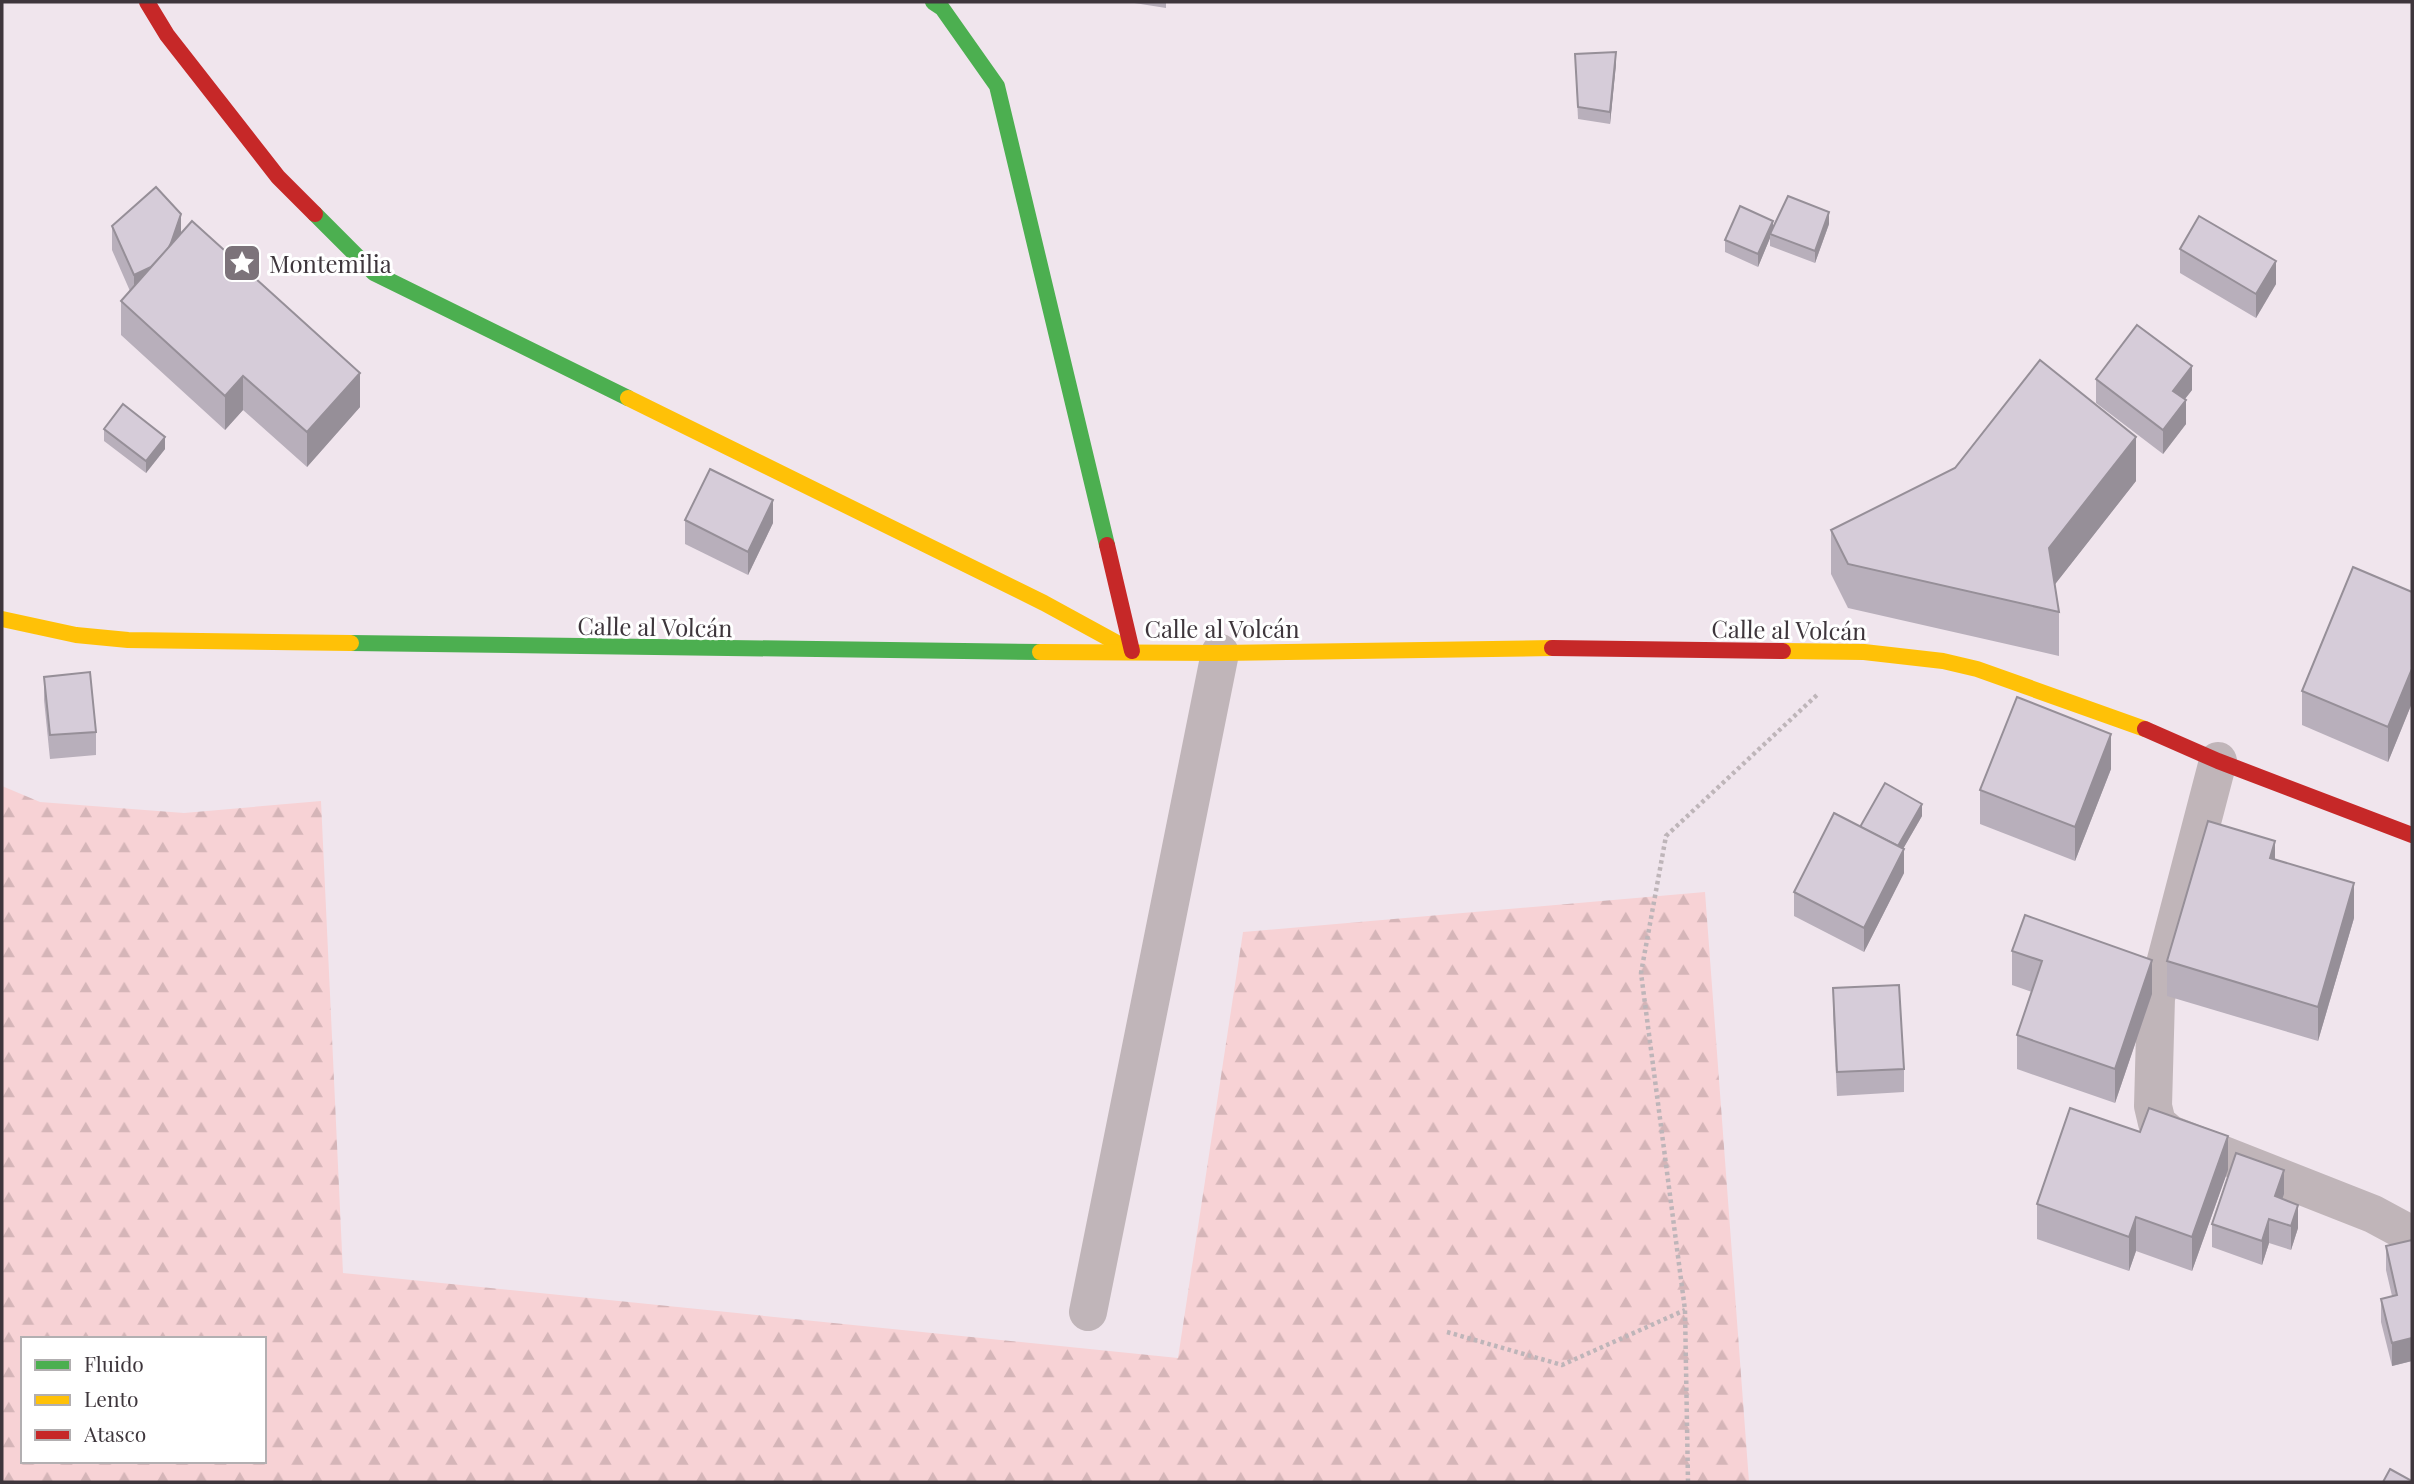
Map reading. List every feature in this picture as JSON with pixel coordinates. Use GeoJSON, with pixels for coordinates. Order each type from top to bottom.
{"type":"FeatureCollection","features":[{"type":"Feature","properties":{"kind":"street"},"geometry":{"type":"LineString","coordinates":[[147,2],[167,35],[278,177],[374,274],[1044,603],[1132,651]]}},
{"type":"Feature","properties":{"kind":"street"},"geometry":{"type":"LineString","coordinates":[[933,2],[942,8],[997,86],[1132,651]]}},
{"type":"Feature","properties":{"kind":"street","name":"Calle al Volcán"},"geometry":{"type":"LineString","coordinates":[[2,619],[76,635],[128,640],[986,652],[1220,653],[1545,648],[1864,652],[1977,669],[2139,726],[2218,761],[2412,835]]}},
{"type":"Feature","properties":{"kind":"street"},"geometry":{"type":"LineString","coordinates":[[1088,1312],[1220,653]]}},
{"type":"Feature","properties":{"kind":"street"},"geometry":{"type":"LineString","coordinates":[[2218,761],[2156,998],[2153,1107],[2157,1123],[2170,1134],[2373,1214],[2412,1235]]}},
{"type":"Feature","properties":{"kind":"path"},"geometry":{"type":"LineString","coordinates":[[1688,1482],[1685,1310],[1641,973],[1666,836],[1864,652]]}},
{"type":"Feature","properties":{"kind":"path"},"geometry":{"type":"LineString","coordinates":[[1447,1332],[1562,1365],[1685,1310]]}},
{"type":"Feature","properties":{"kind":"green space"},"geometry":{"type":"Polygon","coordinates":[[[2,786],[40,802],[184,813],[321,801],[343,1273],[1178,1358],[1243,932],[1705,892],[1749,1482],[2,1482],[2,786]]]}},
{"type":"Feature","properties":{"kind":"building"},"geometry":{"type":"Polygon","coordinates":[[[1616,52],[1610,112],[1578,107],[1575,54],[1616,52]]]}},
{"type":"Feature","properties":{"kind":"building"},"geometry":{"type":"Polygon","coordinates":[[[156,187],[181,214],[168,249],[151,267],[134,275],[112,226],[156,187]]]}},
{"type":"Feature","properties":{"kind":"building"},"geometry":{"type":"Polygon","coordinates":[[[1788,196],[1829,212],[1815,251],[1770,234],[1788,196]]]}},
{"type":"Feature","properties":{"kind":"building"},"geometry":{"type":"Polygon","coordinates":[[[1740,206],[1773,221],[1758,254],[1725,240],[1740,206]]]}},
{"type":"Feature","properties":{"kind":"building"},"geometry":{"type":"Polygon","coordinates":[[[2199,216],[2276,261],[2256,294],[2180,249],[2199,216]]]}},
{"type":"Feature","properties":{"kind":"building"},"geometry":{"type":"Polygon","coordinates":[[[192,221],[360,373],[307,432],[243,376],[225,396],[121,301],[192,221]]]}},
{"type":"Feature","properties":{"kind":"building"},"geometry":{"type":"Polygon","coordinates":[[[2137,325],[2192,366],[2173,391],[2186,400],[2163,430],[2096,379],[2137,325]]]}},
{"type":"Feature","properties":{"kind":"building"},"geometry":{"type":"Polygon","coordinates":[[[2040,360],[2136,437],[2049,548],[2059,612],[1848,564],[1831,530],[1955,468],[2040,360]]]}},
{"type":"Feature","properties":{"kind":"building"},"geometry":{"type":"Polygon","coordinates":[[[123,404],[165,437],[146,461],[104,429],[123,404]]]}},
{"type":"Feature","properties":{"kind":"building"},"geometry":{"type":"Polygon","coordinates":[[[710,469],[773,500],[748,552],[685,520],[710,469]]]}},
{"type":"Feature","properties":{"kind":"building"},"geometry":{"type":"Polygon","coordinates":[[[2353,567],[2412,592],[2412,669],[2388,727],[2302,691],[2353,567]]]}},
{"type":"Feature","properties":{"kind":"building"},"geometry":{"type":"Polygon","coordinates":[[[90,672],[96,732],[50,735],[44,677],[90,672]]]}},
{"type":"Feature","properties":{"kind":"building"},"geometry":{"type":"Polygon","coordinates":[[[2017,697],[2111,734],[2075,827],[1980,790],[2017,697]]]}},
{"type":"Feature","properties":{"kind":"building"},"geometry":{"type":"Polygon","coordinates":[[[1885,783],[1922,804],[1898,846],[1860,827],[1885,783]]]}},
{"type":"Feature","properties":{"kind":"building"},"geometry":{"type":"Polygon","coordinates":[[[1834,813],[1904,849],[1864,928],[1794,892],[1834,813]]]}},
{"type":"Feature","properties":{"kind":"building"},"geometry":{"type":"Polygon","coordinates":[[[2208,821],[2275,841],[2270,858],[2354,883],[2318,1007],[2167,961],[2208,821]]]}},
{"type":"Feature","properties":{"kind":"building"},"geometry":{"type":"Polygon","coordinates":[[[2025,915],[2152,960],[2115,1069],[2017,1035],[2042,961],[2012,951],[2025,915]]]}},
{"type":"Feature","properties":{"kind":"building"},"geometry":{"type":"Polygon","coordinates":[[[1899,985],[1904,1069],[1837,1072],[1833,988],[1899,985]]]}},
{"type":"Feature","properties":{"kind":"building"},"geometry":{"type":"Polygon","coordinates":[[[2070,1108],[2140,1132],[2149,1108],[2228,1136],[2192,1237],[2136,1217],[2129,1237],[2037,1204],[2070,1108]]]}},
{"type":"Feature","properties":{"kind":"building"},"geometry":{"type":"Polygon","coordinates":[[[2236,1153],[2284,1170],[2275,1196],[2298,1205],[2291,1226],[2269,1219],[2262,1241],[2212,1224],[2236,1153]]]}},
{"type":"Feature","properties":{"kind":"building"},"geometry":{"type":"Polygon","coordinates":[[[2412,1240],[2412,1338],[2392,1343],[2381,1299],[2397,1295],[2386,1246],[2412,1240]]]}},
{"type":"Feature","properties":{"kind":"building"},"geometry":{"type":"Polygon","coordinates":[[[2390,1469],[2412,1481],[2412,1482],[2383,1482],[2390,1469]]]}},
{"type":"Feature","properties":{"kind":"traffic: fast"},"geometry":{"type":"LineString","coordinates":[[933,2],[942,8],[997,86],[1107,545]]}},
{"type":"Feature","properties":{"kind":"traffic: fast"},"geometry":{"type":"LineString","coordinates":[[315,214],[374,273],[628,398]]}},
{"type":"Feature","properties":{"kind":"traffic: fast"},"geometry":{"type":"LineString","coordinates":[[351,643],[1040,652]]}},
{"type":"Feature","properties":{"kind":"traffic: slow"},"geometry":{"type":"LineString","coordinates":[[628,398],[1044,603],[1130,650]]}},
{"type":"Feature","properties":{"kind":"traffic: slow"},"geometry":{"type":"LineString","coordinates":[[2,619],[76,635],[128,640],[351,643]]}},
{"type":"Feature","properties":{"kind":"traffic: slow"},"geometry":{"type":"LineString","coordinates":[[1040,652],[1220,653],[1552,648]]}},
{"type":"Feature","properties":{"kind":"traffic: slow"},"geometry":{"type":"LineString","coordinates":[[1783,651],[1864,652],[1943,661],[1977,669],[2145,729]]}},
{"type":"Feature","properties":{"kind":"traffic: jam"},"geometry":{"type":"LineString","coordinates":[[147,2],[167,35],[278,177],[315,214]]}},
{"type":"Feature","properties":{"kind":"traffic: jam"},"geometry":{"type":"LineString","coordinates":[[1107,545],[1132,651]]}},
{"type":"Feature","properties":{"kind":"traffic: jam"},"geometry":{"type":"LineString","coordinates":[[1552,648],[1783,651]]}},
{"type":"Feature","properties":{"kind":"traffic: jam"},"geometry":{"type":"LineString","coordinates":[[2145,729],[2218,761],[2412,835]]}},
{"type":"Feature","properties":{"kind":"place","name":"Montemilia"},"geometry":{"type":"Point","coordinates":[242,263]}}]}
